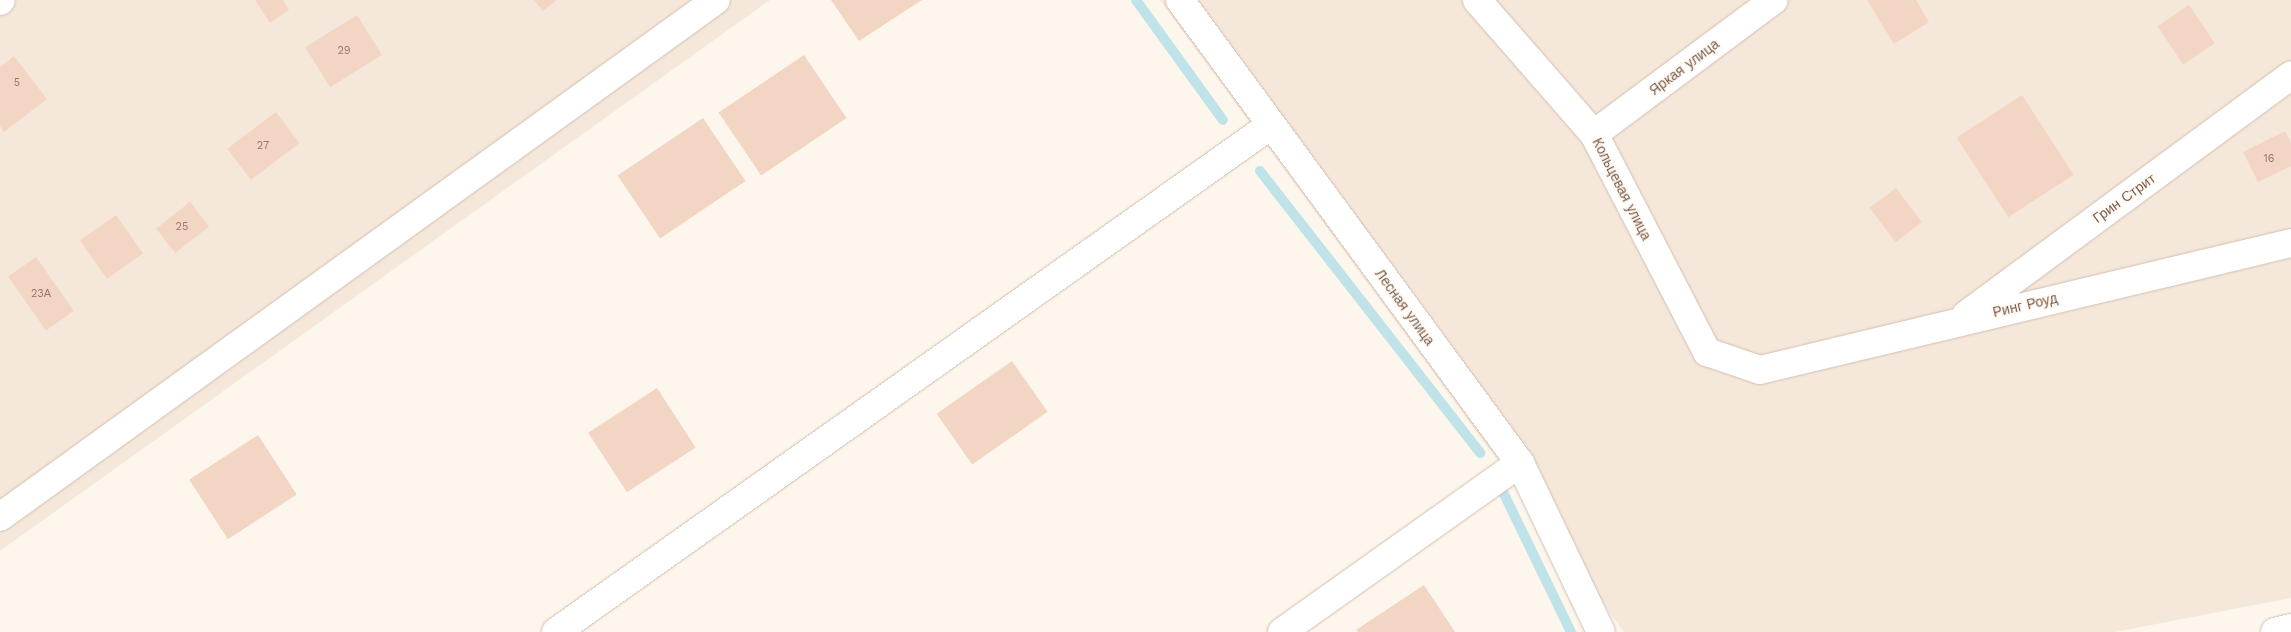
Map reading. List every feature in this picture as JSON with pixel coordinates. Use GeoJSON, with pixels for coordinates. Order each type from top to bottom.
{"type":"FeatureCollection","features":[{"type":"Feature","properties":{"kind":"street"},"geometry":{"type":"LineString","coordinates":[[0,517],[716,0]]}},
{"type":"Feature","properties":{"kind":"street","name":"Лесная улица"},"geometry":{"type":"LineString","coordinates":[[1180,0],[1520,463],[1601,632]]}},
{"type":"Feature","properties":{"kind":"street","name":"Кольцевая улица"},"geometry":{"type":"LineString","coordinates":[[1477,0],[1594,134],[1707,352],[1760,370]]}},
{"type":"Feature","properties":{"kind":"street","name":"Яркая улица"},"geometry":{"type":"LineString","coordinates":[[1594,134],[1774,0]]}},
{"type":"Feature","properties":{"kind":"street","name":"Грин Стрит"},"geometry":{"type":"LineString","coordinates":[[1957,321],[2291,76]]}},
{"type":"Feature","properties":{"kind":"street"},"geometry":{"type":"LineString","coordinates":[[556,632],[1271,125]]}},
{"type":"Feature","properties":{"kind":"street","name":"Ринг Роуд"},"geometry":{"type":"LineString","coordinates":[[1760,370],[1957,321],[2291,243]]}},
{"type":"Feature","properties":{"kind":"street"},"geometry":{"type":"LineString","coordinates":[[1282,632],[1520,463]]}},
{"type":"Feature","properties":{"kind":"street"},"geometry":{"type":"LineString","coordinates":[[2275,632],[2291,628]]}},
{"type":"Feature","properties":{"kind":"shaded area"},"geometry":{"type":"Polygon","coordinates":[[[0,0],[770,0],[0,551],[0,0]]]}},
{"type":"Feature","properties":{"kind":"shaded area"},"geometry":{"type":"Polygon","coordinates":[[[1160,0],[2291,0],[2291,598],[2115,632],[1624,632],[1160,0]]]}},
{"type":"Feature","properties":{"kind":"building"},"geometry":{"type":"Polygon","coordinates":[[[255,0],[283,0],[289,10],[270,23],[255,0]]]}},
{"type":"Feature","properties":{"kind":"building"},"geometry":{"type":"Polygon","coordinates":[[[534,0],[557,0],[543,11],[534,0]]]}},
{"type":"Feature","properties":{"kind":"building"},"geometry":{"type":"Polygon","coordinates":[[[831,0],[922,0],[859,41],[831,0]]]}},
{"type":"Feature","properties":{"kind":"building"},"geometry":{"type":"Polygon","coordinates":[[[1867,0],[1916,0],[1929,22],[1894,44],[1867,0]]]}},
{"type":"Feature","properties":{"kind":"building"},"geometry":{"type":"Polygon","coordinates":[[[2189,5],[2215,43],[2183,64],[2157,26],[2189,5]]]}},
{"type":"Feature","properties":{"kind":"building"},"geometry":{"type":"Polygon","coordinates":[[[357,15],[382,55],[330,87],[305,47],[357,15]]]}},
{"type":"Feature","properties":{"kind":"building"},"geometry":{"type":"Polygon","coordinates":[[[804,55],[846,118],[761,176],[719,113],[804,55]]]}},
{"type":"Feature","properties":{"kind":"building"},"geometry":{"type":"Polygon","coordinates":[[[14,56],[47,99],[4,132],[0,126],[0,67],[14,56]]]}},
{"type":"Feature","properties":{"kind":"building"},"geometry":{"type":"Polygon","coordinates":[[[2022,95],[2074,175],[2008,217],[1957,137],[2022,95]]]}},
{"type":"Feature","properties":{"kind":"building"},"geometry":{"type":"Polygon","coordinates":[[[276,112],[299,143],[251,180],[227,149],[276,112]]]}},
{"type":"Feature","properties":{"kind":"building"},"geometry":{"type":"Polygon","coordinates":[[[703,118],[745,181],[660,239],[618,176],[703,118]]]}},
{"type":"Feature","properties":{"kind":"building"},"geometry":{"type":"Polygon","coordinates":[[[2285,131],[2291,143],[2291,166],[2258,182],[2243,152],[2285,131]]]}},
{"type":"Feature","properties":{"kind":"building"},"geometry":{"type":"Polygon","coordinates":[[[1896,188],[1922,222],[1896,242],[1870,208],[1896,188]]]}},
{"type":"Feature","properties":{"kind":"building"},"geometry":{"type":"Polygon","coordinates":[[[190,202],[209,226],[175,253],[156,228],[190,202]]]}},
{"type":"Feature","properties":{"kind":"building"},"geometry":{"type":"Polygon","coordinates":[[[116,215],[143,254],[107,279],[80,240],[116,215]]]}},
{"type":"Feature","properties":{"kind":"building"},"geometry":{"type":"Polygon","coordinates":[[[36,257],[74,311],[46,331],[8,277],[36,257]]]}},
{"type":"Feature","properties":{"kind":"building"},"geometry":{"type":"Polygon","coordinates":[[[1012,361],[1048,412],[972,465],[937,414],[1012,361]]]}},
{"type":"Feature","properties":{"kind":"building"},"geometry":{"type":"Polygon","coordinates":[[[657,388],[696,448],[627,492],[588,433],[657,388]]]}},
{"type":"Feature","properties":{"kind":"building"},"geometry":{"type":"Polygon","coordinates":[[[258,435],[297,495],[228,539],[189,480],[258,435]]]}},
{"type":"Feature","properties":{"kind":"building"},"geometry":{"type":"Polygon","coordinates":[[[1424,585],[1455,632],[1358,632],[1356,630],[1424,585]]]}},
{"type":"Feature","properties":{"kind":"waterway"},"geometry":{"type":"LineString","coordinates":[[1136,0],[1223,120]]}},
{"type":"Feature","properties":{"kind":"waterway"},"geometry":{"type":"LineString","coordinates":[[1260,171],[1480,453]]}},
{"type":"Feature","properties":{"kind":"waterway"},"geometry":{"type":"LineString","coordinates":[[1503,492],[1571,632]]}}]}
